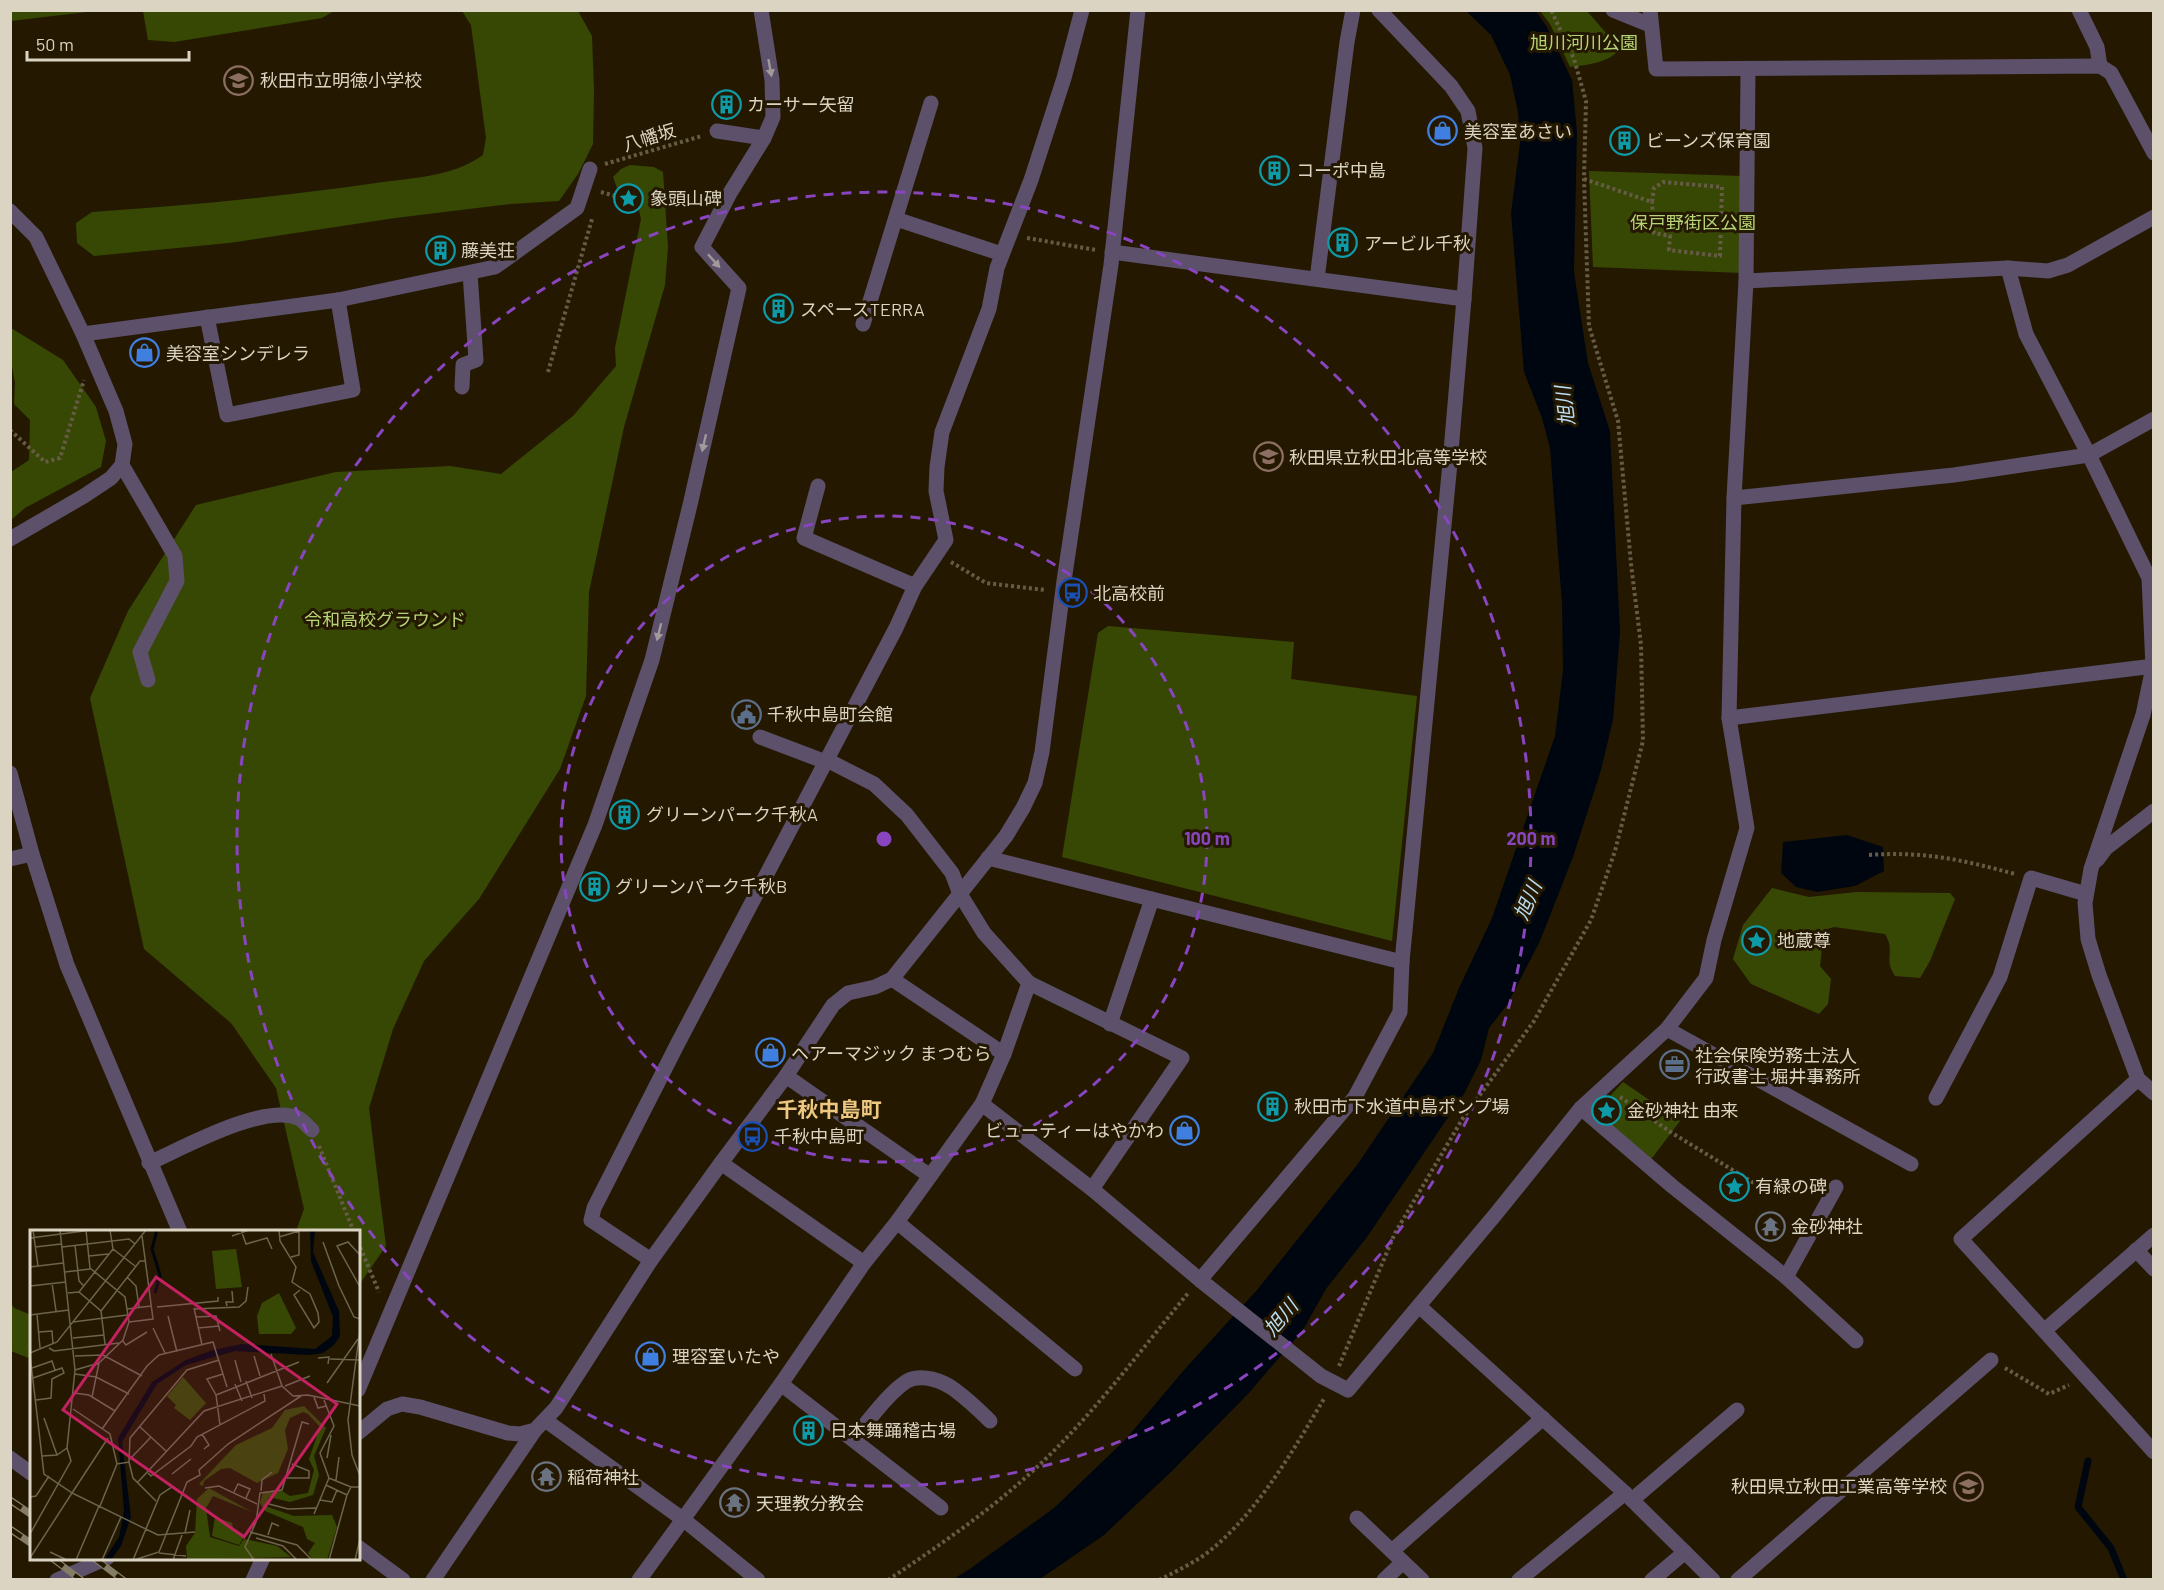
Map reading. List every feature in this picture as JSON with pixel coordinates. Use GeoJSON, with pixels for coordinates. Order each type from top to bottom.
{"type":"FeatureCollection","features":[{"type":"Feature","properties":{"kind":"street"},"geometry":{"type":"LineString","coordinates":[[360,1386],[595,825],[652,660],[739,288],[702,247],[730,194],[764,138],[773,117],[772,80],[761,10]]}},
{"type":"Feature","properties":{"kind":"street"},"geometry":{"type":"LineString","coordinates":[[651,1260],[591,1220],[594,1208],[896,628],[915,586],[946,540],[936,491],[942,432],[989,309],[997,267],[1031,180],[1064,78],[1082,10]]}},
{"type":"Feature","properties":{"kind":"street"},"geometry":{"type":"LineString","coordinates":[[433,1580],[540,1425],[556,1408],[651,1260],[786,1076],[833,1005],[848,993],[875,987],[892,979],[1012,826],[1035,783],[1042,752],[1112,252],[1138,10]]}},
{"type":"Feature","properties":{"kind":"street"},"geometry":{"type":"LineString","coordinates":[[1317,279],[1353,10]]}},
{"type":"Feature","properties":{"kind":"street"},"geometry":{"type":"LineString","coordinates":[[1200,1280],[1355,1096],[1400,1012],[1402,962],[1464,299],[1475,148],[1468,111],[1451,86],[1379,10]]}},
{"type":"Feature","properties":{"kind":"street"},"geometry":{"type":"LineString","coordinates":[[1613,10],[1650,18],[1656,69],[2100,66],[2111,73],[2154,153]]}},
{"type":"Feature","properties":{"kind":"street"},"geometry":{"type":"LineString","coordinates":[[2079,10],[2097,47],[2100,66]]}},
{"type":"Feature","properties":{"kind":"street"},"geometry":{"type":"LineString","coordinates":[[982,1104],[1092,1189],[1225,1301],[1326,1379],[1348,1390],[1581,1108],[1666,1029],[1706,978],[1714,940],[1747,828],[1729,718],[1734,498],[1746,281],[1749,69]]}},
{"type":"Feature","properties":{"kind":"street"},"geometry":{"type":"LineString","coordinates":[[862,324],[932,103]]}},
{"type":"Feature","properties":{"kind":"street"},"geometry":{"type":"LineString","coordinates":[[717,131],[764,138]]}},
{"type":"Feature","properties":{"kind":"street"},"geometry":{"type":"LineString","coordinates":[[83,334],[338,300],[495,267],[577,208],[590,169]]}},
{"type":"Feature","properties":{"kind":"street"},"geometry":{"type":"LineString","coordinates":[[10,211],[36,237],[83,334],[116,411],[125,444],[122,465],[111,478],[10,539]]}},
{"type":"Feature","properties":{"kind":"street"},"geometry":{"type":"LineString","coordinates":[[1746,281],[2008,268],[2048,271],[2068,265],[2154,217]]}},
{"type":"Feature","properties":{"kind":"street"},"geometry":{"type":"LineString","coordinates":[[896,219],[1002,254]]}},
{"type":"Feature","properties":{"kind":"street"},"geometry":{"type":"LineString","coordinates":[[1112,252],[1464,299]]}},
{"type":"Feature","properties":{"kind":"street"},"geometry":{"type":"LineString","coordinates":[[2008,268],[2026,334],[2151,571],[2153,667],[2143,714],[2091,868],[2085,903],[2088,939],[2099,975],[2138,1078],[2154,1093]]}},
{"type":"Feature","properties":{"kind":"street"},"geometry":{"type":"LineString","coordinates":[[462,387],[463,365],[476,360],[470,273]]}},
{"type":"Feature","properties":{"kind":"street"},"geometry":{"type":"LineString","coordinates":[[207,317],[227,414],[353,390],[338,300]]}},
{"type":"Feature","properties":{"kind":"street"},"geometry":{"type":"LineString","coordinates":[[1734,498],[1954,475],[2089,455],[2154,420]]}},
{"type":"Feature","properties":{"kind":"street"},"geometry":{"type":"LineString","coordinates":[[122,465],[175,556],[177,581],[140,652],[148,680]]}},
{"type":"Feature","properties":{"kind":"street"},"geometry":{"type":"LineString","coordinates":[[818,486],[804,538],[915,586]]}},
{"type":"Feature","properties":{"kind":"street"},"geometry":{"type":"LineString","coordinates":[[1729,718],[2153,667]]}},
{"type":"Feature","properties":{"kind":"street"},"geometry":{"type":"LineString","coordinates":[[760,737],[827,761],[874,784],[907,815],[952,873],[960,894],[984,933],[1029,983],[1182,1058],[1092,1189]]}},
{"type":"Feature","properties":{"kind":"street"},"geometry":{"type":"LineString","coordinates":[[10,773],[32,854],[67,965],[179,1230]]}},
{"type":"Feature","properties":{"kind":"street"},"geometry":{"type":"LineString","coordinates":[[2091,868],[2106,848],[2154,811]]}},
{"type":"Feature","properties":{"kind":"street"},"geometry":{"type":"LineString","coordinates":[[10,859],[32,854]]}},
{"type":"Feature","properties":{"kind":"street"},"geometry":{"type":"LineString","coordinates":[[988,858],[1402,962]]}},
{"type":"Feature","properties":{"kind":"street"},"geometry":{"type":"LineString","coordinates":[[1936,1098],[2000,977],[2031,878],[2086,894]]}},
{"type":"Feature","properties":{"kind":"street"},"geometry":{"type":"LineString","coordinates":[[1110,1024],[1152,899]]}},
{"type":"Feature","properties":{"kind":"street"},"geometry":{"type":"LineString","coordinates":[[892,979],[1004,1054]]}},
{"type":"Feature","properties":{"kind":"street"},"geometry":{"type":"LineString","coordinates":[[639,1580],[781,1384],[864,1263],[897,1222],[982,1104],[1004,1054],[1029,983]]}},
{"type":"Feature","properties":{"kind":"street"},"geometry":{"type":"LineString","coordinates":[[1666,1029],[1911,1164]]}},
{"type":"Feature","properties":{"kind":"street"},"geometry":{"type":"LineString","coordinates":[[786,1076],[930,1176]]}},
{"type":"Feature","properties":{"kind":"street"},"geometry":{"type":"LineString","coordinates":[[2138,1078],[1961,1239],[2154,1452]]}},
{"type":"Feature","properties":{"kind":"street"},"geometry":{"type":"LineString","coordinates":[[1581,1108],[1672,1186],[1786,1277],[1856,1341]]}},
{"type":"Feature","properties":{"kind":"street"},"geometry":{"type":"LineString","coordinates":[[149,1162],[248,1120],[275,1115],[299,1118],[312,1130]]}},
{"type":"Feature","properties":{"kind":"street"},"geometry":{"type":"LineString","coordinates":[[721,1163],[864,1263]]}},
{"type":"Feature","properties":{"kind":"street"},"geometry":{"type":"LineString","coordinates":[[1786,1277],[1836,1187]]}},
{"type":"Feature","properties":{"kind":"street"},"geometry":{"type":"LineString","coordinates":[[897,1222],[1075,1369]]}},
{"type":"Feature","properties":{"kind":"street"},"geometry":{"type":"LineString","coordinates":[[2045,1330],[2154,1235]]}},
{"type":"Feature","properties":{"kind":"street"},"geometry":{"type":"LineString","coordinates":[[2136,1250],[2154,1269]]}},
{"type":"Feature","properties":{"kind":"street"},"geometry":{"type":"LineString","coordinates":[[1419,1306],[1629,1497],[1713,1580]]}},
{"type":"Feature","properties":{"kind":"street"},"geometry":{"type":"LineString","coordinates":[[1738,1580],[1991,1360]]}},
{"type":"Feature","properties":{"kind":"street"},"geometry":{"type":"LineString","coordinates":[[853,1439],[894,1392],[908,1380],[921,1378],[935,1379],[954,1389],[990,1421]]}},
{"type":"Feature","properties":{"kind":"street"},"geometry":{"type":"LineString","coordinates":[[781,1384],[941,1508]]}},
{"type":"Feature","properties":{"kind":"street"},"geometry":{"type":"LineString","coordinates":[[360,1431],[387,1409],[402,1404],[420,1407],[508,1433],[520,1434],[540,1425]]}},
{"type":"Feature","properties":{"kind":"street"},"geometry":{"type":"LineString","coordinates":[[1520,1580],[1629,1497],[1737,1410]]}},
{"type":"Feature","properties":{"kind":"street"},"geometry":{"type":"LineString","coordinates":[[1384,1580],[1397,1557],[1543,1418]]}},
{"type":"Feature","properties":{"kind":"street"},"geometry":{"type":"LineString","coordinates":[[540,1425],[684,1520],[758,1580]]}},
{"type":"Feature","properties":{"kind":"street"},"geometry":{"type":"LineString","coordinates":[[10,1458],[30,1473]]}},
{"type":"Feature","properties":{"kind":"street"},"geometry":{"type":"LineString","coordinates":[[1357,1518],[1422,1580]]}},
{"type":"Feature","properties":{"kind":"street"},"geometry":{"type":"LineString","coordinates":[[360,1548],[403,1580]]}},
{"type":"Feature","properties":{"kind":"street"},"geometry":{"type":"LineString","coordinates":[[1652,1580],[1685,1552]]}},
{"type":"Feature","properties":{"kind":"street"},"geometry":{"type":"LineString","coordinates":[[57,1580],[102,1560]]}},
{"type":"Feature","properties":{"kind":"street"},"geometry":{"type":"LineString","coordinates":[[253,1580],[262,1560]]}},
{"type":"Feature","properties":{"kind":"path"},"geometry":{"type":"LineString","coordinates":[[1159,1580],[1200,1557],[1226,1536],[1270,1485],[1324,1398],[1326,1379],[1395,1233],[1463,1118],[1534,1021],[1591,920],[1615,851],[1643,741],[1641,645],[1618,421],[1589,326],[1584,179],[1586,101],[1574,59],[1551,10]]}},
{"type":"Feature","properties":{"kind":"path","name":"八幡坂"},"geometry":{"type":"LineString","coordinates":[[590,169],[717,131]]}},
{"type":"Feature","properties":{"kind":"path"},"geometry":{"type":"LineString","coordinates":[[1584,179],[1652,202]]}},
{"type":"Feature","properties":{"kind":"path"},"geometry":{"type":"LineString","coordinates":[[1663,182],[1722,187],[1719,256],[1669,250],[1670,236],[1654,233],[1652,202],[1654,188],[1663,182]]}},
{"type":"Feature","properties":{"kind":"path"},"geometry":{"type":"LineString","coordinates":[[598,201],[601,192],[615,196]]}},
{"type":"Feature","properties":{"kind":"path"},"geometry":{"type":"LineString","coordinates":[[548,372],[595,210]]}},
{"type":"Feature","properties":{"kind":"path"},"geometry":{"type":"LineString","coordinates":[[1009,236],[1112,252]]}},
{"type":"Feature","properties":{"kind":"path"},"geometry":{"type":"LineString","coordinates":[[10,430],[45,462],[60,458],[92,357]]}},
{"type":"Feature","properties":{"kind":"path"},"geometry":{"type":"LineString","coordinates":[[937,554],[986,583],[1064,593]]}},
{"type":"Feature","properties":{"kind":"path"},"geometry":{"type":"LineString","coordinates":[[1869,855],[1900,852],[1956,858],[2031,878]]}},
{"type":"Feature","properties":{"kind":"path"},"geometry":{"type":"LineString","coordinates":[[1605,1086],[1672,1133],[1767,1191]]}},
{"type":"Feature","properties":{"kind":"path"},"geometry":{"type":"LineString","coordinates":[[312,1130],[353,1230]]}},
{"type":"Feature","properties":{"kind":"path"},"geometry":{"type":"LineString","coordinates":[[360,1247],[390,1318]]}},
{"type":"Feature","properties":{"kind":"path"},"geometry":{"type":"LineString","coordinates":[[888,1580],[951,1538],[1037,1467],[1094,1408],[1200,1280]]}},
{"type":"Feature","properties":{"kind":"path"},"geometry":{"type":"LineString","coordinates":[[1991,1360],[2049,1394],[2064,1389],[2084,1374]]}},
{"type":"Feature","properties":{"kind":"green space"},"geometry":{"type":"Polygon","coordinates":[[[11,10],[95,10],[95,11],[11,21],[11,10]]]}},
{"type":"Feature","properties":{"kind":"green space"},"geometry":{"type":"Polygon","coordinates":[[[143,10],[334,11],[322,18],[174,42],[148,40],[143,10]]]}},
{"type":"Feature","properties":{"kind":"green space"},"geometry":{"type":"Polygon","coordinates":[[[462,11],[578,11],[592,36],[593,144],[578,174],[559,201],[510,204],[395,218],[229,243],[94,256],[77,243],[76,223],[92,212],[231,201],[334,189],[428,176],[471,163],[483,155],[486,138],[471,25],[462,11]]]}},
{"type":"Feature","properties":{"kind":"green space","name":"旭川河川公園"},"geometry":{"type":"Polygon","coordinates":[[[1540,11],[1587,11],[1620,49],[1604,60],[1570,67],[1550,24],[1540,11]]]}},
{"type":"Feature","properties":{"kind":"green space","name":"令和高校グラウンド"},"geometry":{"type":"Polygon","coordinates":[[[630,165],[654,167],[663,172],[668,247],[665,285],[624,427],[589,592],[586,696],[560,769],[479,899],[424,961],[393,1029],[369,1108],[386,1246],[360,1284],[360,1230],[296,1230],[304,1209],[276,1088],[231,1023],[144,949],[90,698],[128,611],[196,505],[336,472],[450,466],[501,474],[573,416],[616,366],[615,348],[641,219],[634,199],[617,188],[613,177],[621,169],[630,165]]]}},
{"type":"Feature","properties":{"kind":"green space","name":"保戸野街区公園"},"geometry":{"type":"Polygon","coordinates":[[[1589,171],[1743,176],[1742,273],[1593,267],[1589,171]]]}},
{"type":"Feature","properties":{"kind":"green space"},"geometry":{"type":"Polygon","coordinates":[[[11,328],[63,360],[96,407],[106,441],[101,467],[25,508],[11,520],[11,472],[29,460],[30,420],[14,404],[15,383],[11,361],[11,328]]]}},
{"type":"Feature","properties":{"kind":"green space"},"geometry":{"type":"Polygon","coordinates":[[[1108,626],[1294,642],[1291,679],[1417,696],[1392,941],[1062,857],[1098,633],[1108,626]]]}},
{"type":"Feature","properties":{"kind":"green space"},"geometry":{"type":"Polygon","coordinates":[[[1772,888],[1809,897],[1857,892],[1950,893],[1955,899],[1930,961],[1920,978],[1895,976],[1890,965],[1890,946],[1885,934],[1834,927],[1824,930],[1820,966],[1831,979],[1828,1004],[1819,1014],[1751,984],[1733,959],[1743,925],[1772,888]]]}},
{"type":"Feature","properties":{"kind":"green space"},"geometry":{"type":"Polygon","coordinates":[[[1623,1082],[1680,1121],[1649,1162],[1597,1117],[1598,1109],[1623,1082]]]}},
{"type":"Feature","properties":{"kind":"green space"},"geometry":{"type":"Polygon","coordinates":[[[11,1303],[14,1308],[30,1315],[30,1359],[11,1351],[11,1303]]]}},
{"type":"Feature","properties":{"kind":"water","name":"旭川"},"geometry":{"type":"Polygon","coordinates":[[[1466,11],[1536,11],[1547,27],[1572,80],[1577,132],[1574,272],[1588,363],[1610,431],[1620,632],[1613,720],[1601,770],[1573,857],[1540,941],[1507,1005],[1489,1028],[1481,1060],[1464,1094],[1367,1237],[1326,1289],[1303,1330],[1248,1394],[1172,1471],[1104,1535],[1040,1579],[952,1580],[1054,1508],[1125,1440],[1184,1370],[1257,1290],[1357,1165],[1433,1053],[1459,988],[1492,918],[1555,736],[1563,670],[1562,604],[1550,448],[1542,418],[1524,372],[1511,213],[1520,143],[1518,112],[1510,75],[1491,35],[1466,11]]]}},
{"type":"Feature","properties":{"kind":"water"},"geometry":{"type":"Polygon","coordinates":[[[1847,835],[1883,847],[1884,871],[1855,886],[1817,892],[1796,887],[1781,873],[1783,842],[1847,835]]]}},
{"type":"Feature","properties":{"kind":"waterway"},"geometry":{"type":"LineString","coordinates":[[2088,1461],[2078,1507],[2111,1548],[2124,1580]]}},
{"type":"Feature","properties":{"kind":"railway"},"geometry":{"type":"LineString","coordinates":[[10,1500],[30,1514]]}},
{"type":"Feature","properties":{"kind":"railway"},"geometry":{"type":"LineString","coordinates":[[10,1529],[30,1543]]}},
{"type":"Feature","properties":{"kind":"railway"},"geometry":{"type":"LineString","coordinates":[[55,1560],[81,1580]]}},
{"type":"Feature","properties":{"kind":"railway"},"geometry":{"type":"LineString","coordinates":[[97,1560],[123,1580]]}},
{"type":"Feature","properties":{"kind":"place","name":"秋田市立明徳小学校"},"geometry":{"type":"Point","coordinates":[239,80]}},
{"type":"Feature","properties":{"kind":"place","name":"カーサー矢留"},"geometry":{"type":"Point","coordinates":[726,104]}},
{"type":"Feature","properties":{"kind":"place","name":"美容室あさい"},"geometry":{"type":"Point","coordinates":[1443,131]}},
{"type":"Feature","properties":{"kind":"place","name":"ビーンズ保育園"},"geometry":{"type":"Point","coordinates":[1625,140]}},
{"type":"Feature","properties":{"kind":"place","name":"コーポ中島"},"geometry":{"type":"Point","coordinates":[1275,170]}},
{"type":"Feature","properties":{"kind":"place","name":"象頭山碑"},"geometry":{"type":"Point","coordinates":[629,198]}},
{"type":"Feature","properties":{"kind":"place","name":"アービル千秋"},"geometry":{"type":"Point","coordinates":[1343,243]}},
{"type":"Feature","properties":{"kind":"place","name":"藤美荘"},"geometry":{"type":"Point","coordinates":[440,250]}},
{"type":"Feature","properties":{"kind":"place","name":"スペースTERRA"},"geometry":{"type":"Point","coordinates":[779,309]}},
{"type":"Feature","properties":{"kind":"place","name":"美容室シンデレラ"},"geometry":{"type":"Point","coordinates":[145,353]}},
{"type":"Feature","properties":{"kind":"place","name":"秋田県立秋田北高等学校"},"geometry":{"type":"Point","coordinates":[1268,457]}},
{"type":"Feature","properties":{"kind":"place","name":"北高校前"},"geometry":{"type":"Point","coordinates":[1072,593]}},
{"type":"Feature","properties":{"kind":"place","name":"千秋中島町会館"},"geometry":{"type":"Point","coordinates":[746,714]}},
{"type":"Feature","properties":{"kind":"place","name":"グリーンパーク千秋A"},"geometry":{"type":"Point","coordinates":[625,814]}},
{"type":"Feature","properties":{"kind":"place","name":"グリーンパーク千秋B"},"geometry":{"type":"Point","coordinates":[594,886]}},
{"type":"Feature","properties":{"kind":"place","name":"地蔵尊"},"geometry":{"type":"Point","coordinates":[1756,940]}},
{"type":"Feature","properties":{"kind":"place","name":"ヘアーマジック まつむら"},"geometry":{"type":"Point","coordinates":[770,1053]}},
{"type":"Feature","properties":{"kind":"place","name":"社会保険労務士法人 行政書士 堀井事務所"},"geometry":{"type":"Point","coordinates":[1674,1065]}},
{"type":"Feature","properties":{"kind":"place","name":"秋田市下水道中島ポンプ場"},"geometry":{"type":"Point","coordinates":[1273,1106]}},
{"type":"Feature","properties":{"kind":"place","name":"金砂神社 由来"},"geometry":{"type":"Point","coordinates":[1606,1110]}},
{"type":"Feature","properties":{"kind":"place","name":"ビューティーはやかわ"},"geometry":{"type":"Point","coordinates":[1185,1130]}},
{"type":"Feature","properties":{"kind":"place","name":"千秋中島町"},"geometry":{"type":"Point","coordinates":[753,1136]}},
{"type":"Feature","properties":{"kind":"place","name":"有緑の碑"},"geometry":{"type":"Point","coordinates":[1734,1186]}},
{"type":"Feature","properties":{"kind":"place","name":"金砂神社"},"geometry":{"type":"Point","coordinates":[1770,1226]}},
{"type":"Feature","properties":{"kind":"place","name":"理容室いたや"},"geometry":{"type":"Point","coordinates":[651,1356]}},
{"type":"Feature","properties":{"kind":"place","name":"日本舞踊稽古場"},"geometry":{"type":"Point","coordinates":[809,1430]}},
{"type":"Feature","properties":{"kind":"place","name":"稲荷神社"},"geometry":{"type":"Point","coordinates":[546,1477]}},
{"type":"Feature","properties":{"kind":"place","name":"秋田県立秋田工業高等学校"},"geometry":{"type":"Point","coordinates":[1968,1486]}},
{"type":"Feature","properties":{"kind":"place","name":"天理教分教会"},"geometry":{"type":"Point","coordinates":[735,1503]}},
{"type":"Feature","properties":{"kind":"district","name":"千秋中島町"},"geometry":{"type":"Point","coordinates":[829,1108]}}]}
